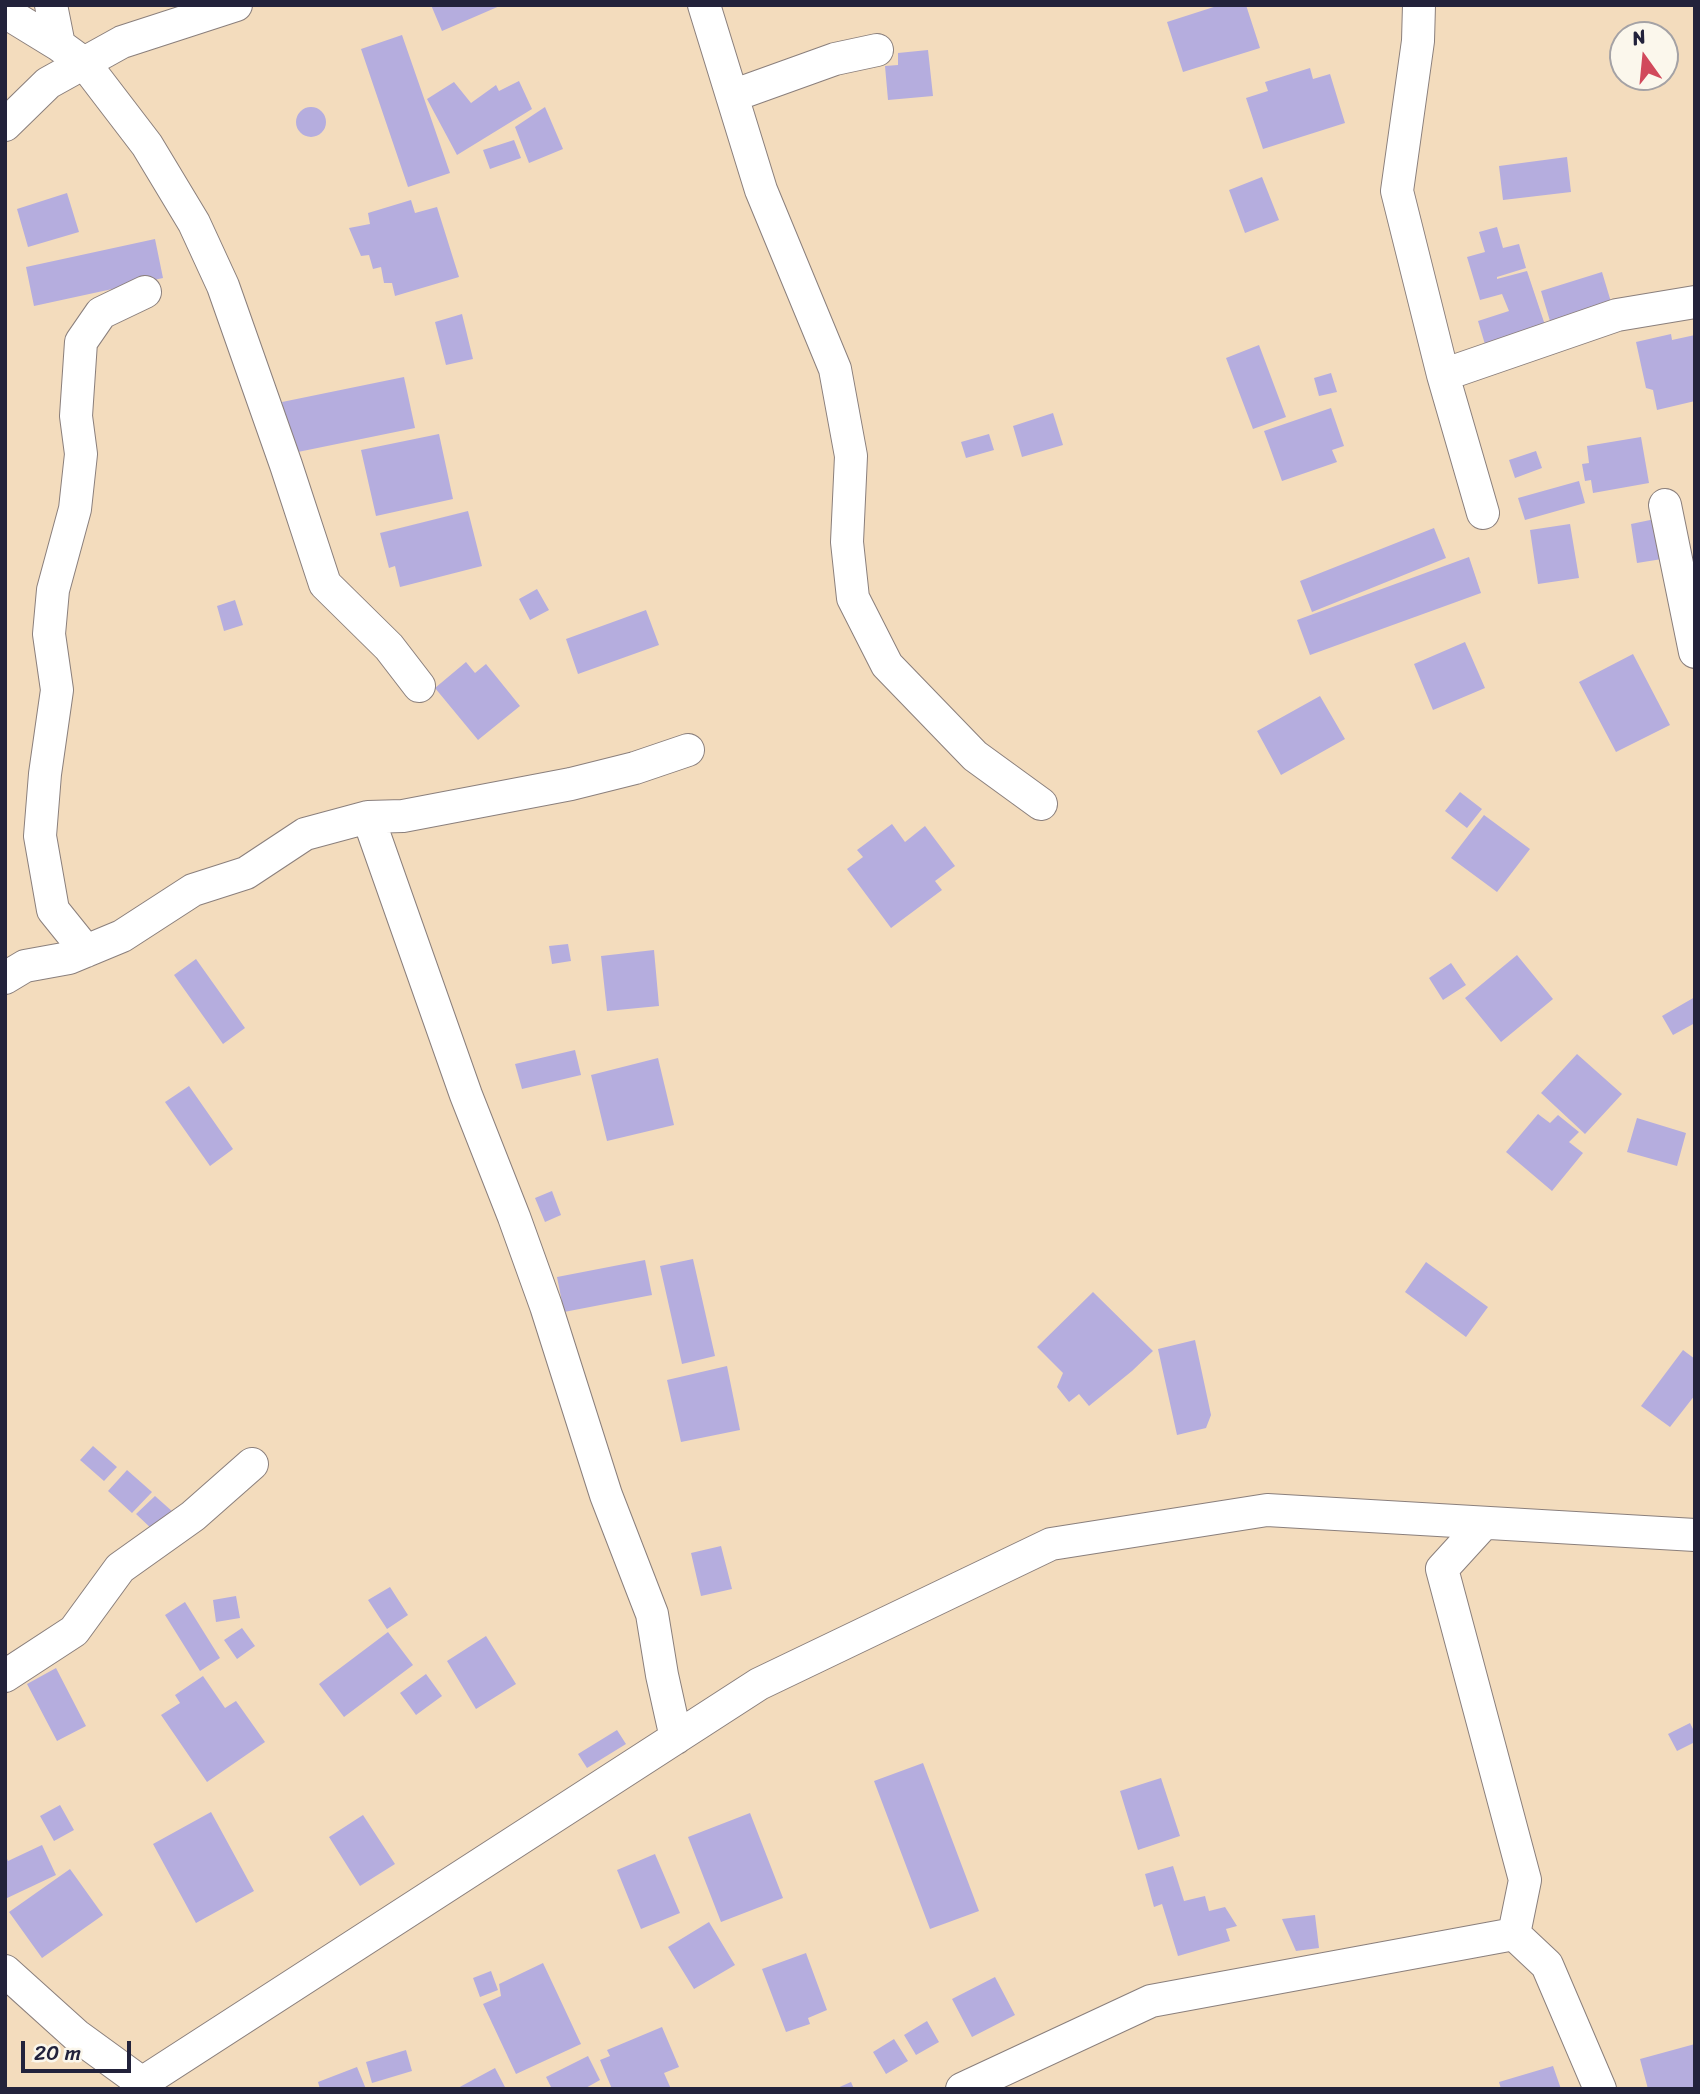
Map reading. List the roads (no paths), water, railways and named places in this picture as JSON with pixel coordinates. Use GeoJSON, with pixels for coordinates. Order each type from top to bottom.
{"type":"FeatureCollection","features":[{"type":"Feature","properties":{"kind":"street"},"geometry":{"type":"LineString","coordinates":[[51,5],[59,45]]}},
{"type":"Feature","properties":{"kind":"street"},"geometry":{"type":"LineString","coordinates":[[7,117],[48,83],[122,42],[236,5]]}},
{"type":"Feature","properties":{"kind":"street"},"geometry":{"type":"LineString","coordinates":[[704,5],[761,190],[835,369],[851,456],[846,542],[853,598],[887,665],[975,756],[1041,804]]}},
{"type":"Feature","properties":{"kind":"street"},"geometry":{"type":"LineString","coordinates":[[1419,5],[1418,41],[1397,191],[1443,375],[1483,513]]}},
{"type":"Feature","properties":{"kind":"street"},"geometry":{"type":"LineString","coordinates":[[5,12],[85,64],[147,145],[194,223],[227,299],[286,465],[324,584],[388,646],[419,686]]}},
{"type":"Feature","properties":{"kind":"street"},"geometry":{"type":"LineString","coordinates":[[732,96],[835,59],[877,51]]}},
{"type":"Feature","properties":{"kind":"street"},"geometry":{"type":"LineString","coordinates":[[86,951],[54,910],[40,836],[45,774],[57,690],[49,634],[53,590],[77,495],[81,454],[76,416],[81,342],[101,313],[145,292]]}},
{"type":"Feature","properties":{"kind":"street"},"geometry":{"type":"LineString","coordinates":[[1443,375],[1617,316],[1695,302]]}},
{"type":"Feature","properties":{"kind":"street"},"geometry":{"type":"LineString","coordinates":[[1665,505],[1695,652]]}},
{"type":"Feature","properties":{"kind":"street"},"geometry":{"type":"LineString","coordinates":[[5,978],[25,966],[69,958],[122,936],[193,890],[246,873],[305,834],[368,817],[403,816],[559,786],[635,768],[688,750]]}},
{"type":"Feature","properties":{"kind":"street"},"geometry":{"type":"LineString","coordinates":[[368,817],[466,1094],[546,1306],[606,1495],[652,1614],[676,1738]]}},
{"type":"Feature","properties":{"kind":"street"},"geometry":{"type":"LineString","coordinates":[[5,1676],[74,1631],[120,1568],[193,1516],[252,1464]]}},
{"type":"Feature","properties":{"kind":"street"},"geometry":{"type":"LineString","coordinates":[[5,1970],[76,2035],[139,2086],[759,1684],[1051,1544],[1267,1510],[1695,1535]]}},
{"type":"Feature","properties":{"kind":"street"},"geometry":{"type":"LineString","coordinates":[[1484,1523],[1442,1569],[1525,1880],[1514,1934]]}},
{"type":"Feature","properties":{"kind":"street"},"geometry":{"type":"LineString","coordinates":[[962,2089],[1151,2001],[1514,1934]]}},
{"type":"Feature","properties":{"kind":"street"},"geometry":{"type":"LineString","coordinates":[[1514,1934],[1547,1965],[1600,2089]]}}]}
